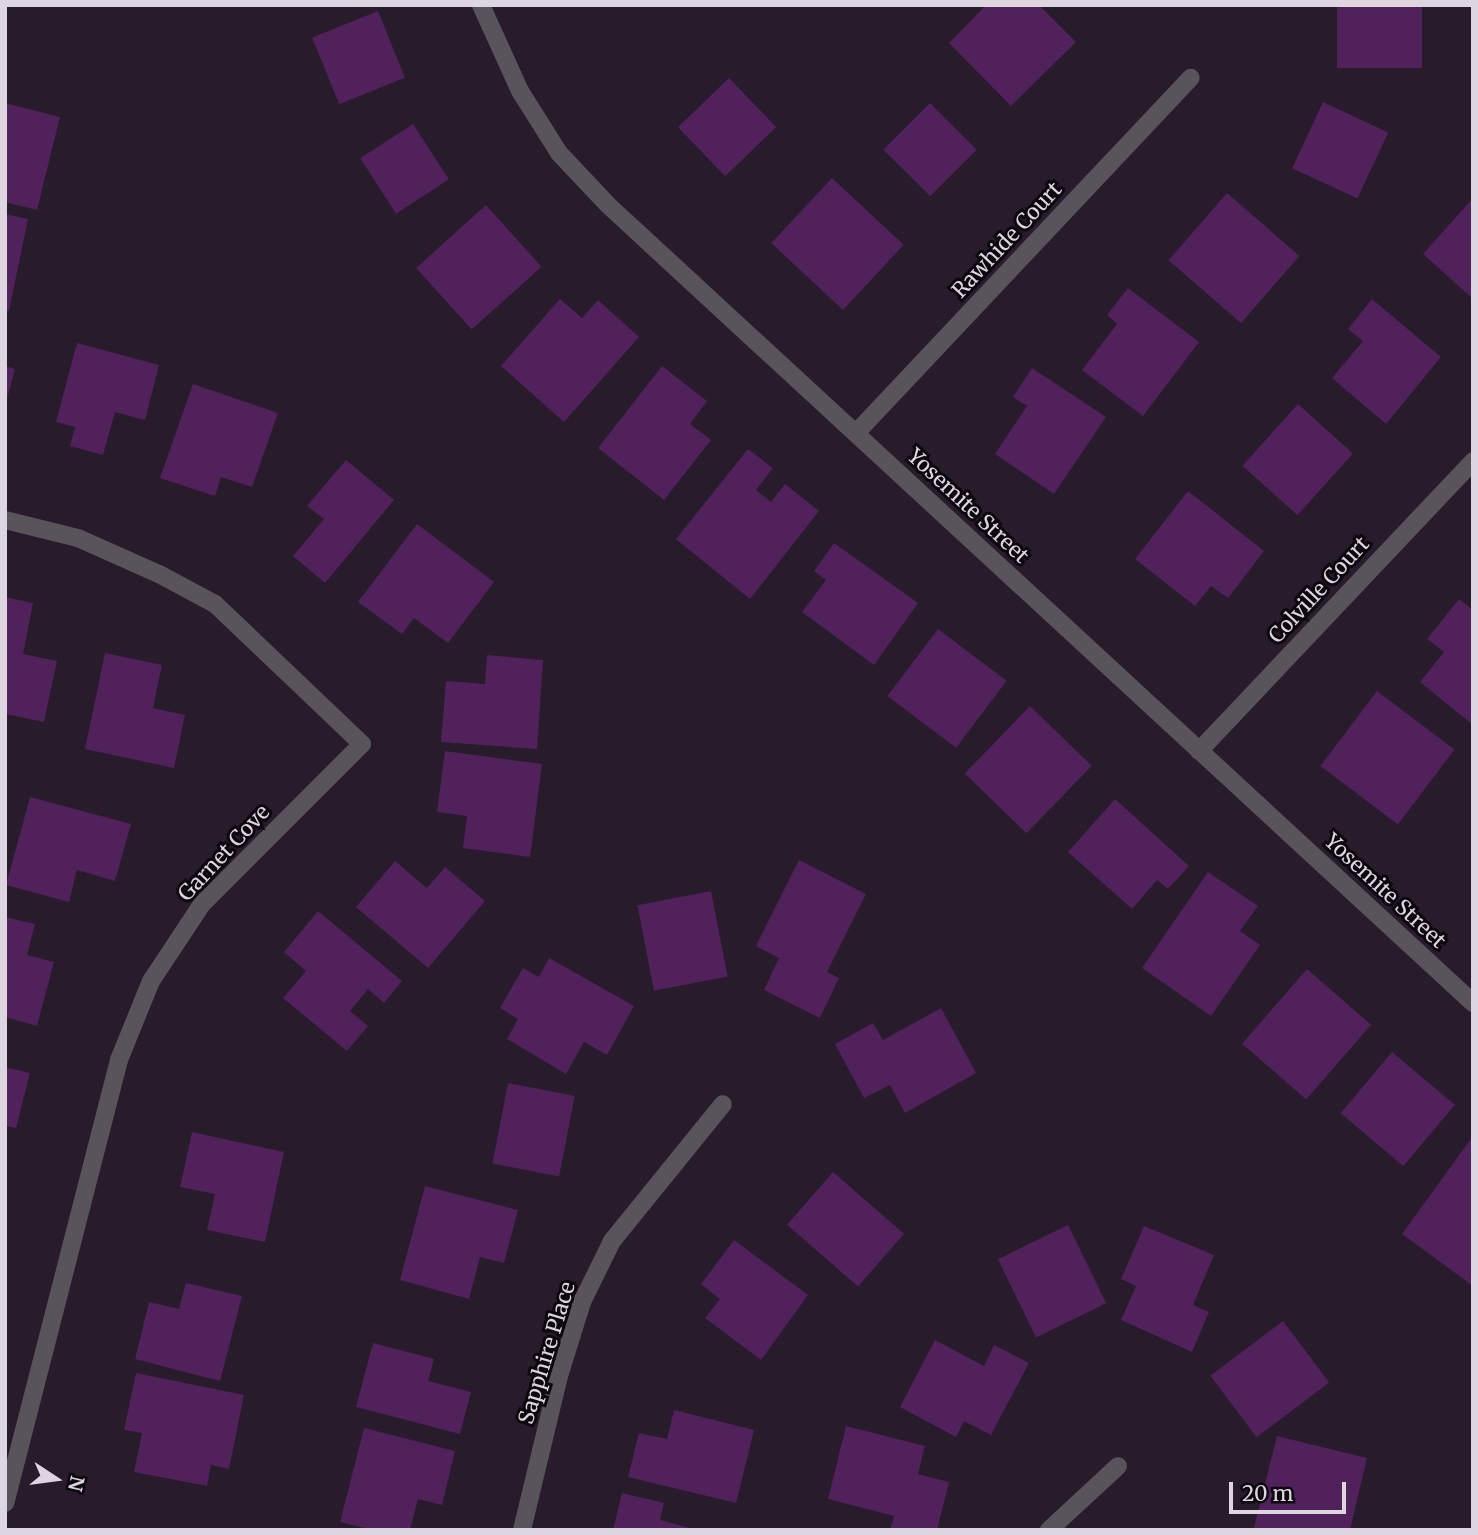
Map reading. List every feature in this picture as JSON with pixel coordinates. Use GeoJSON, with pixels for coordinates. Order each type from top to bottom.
{"type":"FeatureCollection","features":[{"type":"Feature","properties":{"kind":"street","name":"Yosemite Street"},"geometry":{"type":"LineString","coordinates":[[481,5],[520,91],[559,153],[608,205],[1473,1003]]}},
{"type":"Feature","properties":{"kind":"street","name":"Rawhide Court"},"geometry":{"type":"LineString","coordinates":[[856,433],[1191,78]]}},
{"type":"Feature","properties":{"kind":"street","name":"Colville Court"},"geometry":{"type":"LineString","coordinates":[[1199,751],[1473,461]]}},
{"type":"Feature","properties":{"kind":"street","name":"Garnet Cove"},"geometry":{"type":"LineString","coordinates":[[5,520],[78,538],[159,574],[215,604],[362,744],[202,905],[151,981],[119,1060],[5,1503]]}},
{"type":"Feature","properties":{"kind":"street","name":"Sapphire Place"},"geometry":{"type":"LineString","coordinates":[[522,1530],[559,1376],[582,1301],[612,1241],[723,1104]]}},
{"type":"Feature","properties":{"kind":"street"},"geometry":{"type":"LineString","coordinates":[[1049,1530],[1118,1466]]}},
{"type":"Feature","properties":{"kind":"building"},"geometry":{"type":"Polygon","coordinates":[[[986,5],[1039,5],[1076,42],[1011,106],[949,43],[986,5]]]}},
{"type":"Feature","properties":{"kind":"building"},"geometry":{"type":"Polygon","coordinates":[[[1337,5],[1422,5],[1422,68],[1337,68],[1337,5]]]}},
{"type":"Feature","properties":{"kind":"building"},"geometry":{"type":"Polygon","coordinates":[[[378,11],[405,78],[339,104],[312,38],[378,11]]]}},
{"type":"Feature","properties":{"kind":"building"},"geometry":{"type":"Polygon","coordinates":[[[729,78],[776,127],[725,176],[678,127],[729,78]]]}},
{"type":"Feature","properties":{"kind":"building"},"geometry":{"type":"Polygon","coordinates":[[[1323,102],[1388,132],[1357,199],[1292,168],[1323,102]]]}},
{"type":"Feature","properties":{"kind":"building"},"geometry":{"type":"Polygon","coordinates":[[[5,103],[60,117],[37,210],[5,202],[5,103]]]}},
{"type":"Feature","properties":{"kind":"building"},"geometry":{"type":"Polygon","coordinates":[[[930,103],[977,150],[930,196],[883,150],[930,103]]]}},
{"type":"Feature","properties":{"kind":"building"},"geometry":{"type":"Polygon","coordinates":[[[413,124],[449,179],[396,214],[360,158],[413,124]]]}},
{"type":"Feature","properties":{"kind":"building"},"geometry":{"type":"Polygon","coordinates":[[[832,178],[904,245],[843,310],[771,243],[832,178]]]}},
{"type":"Feature","properties":{"kind":"building"},"geometry":{"type":"Polygon","coordinates":[[[1227,193],[1299,256],[1241,323],[1169,260],[1227,193]]]}},
{"type":"Feature","properties":{"kind":"building"},"geometry":{"type":"Polygon","coordinates":[[[1473,198],[1473,299],[1423,254],[1473,198]]]}},
{"type":"Feature","properties":{"kind":"building"},"geometry":{"type":"Polygon","coordinates":[[[486,205],[542,267],[472,330],[416,268],[486,205]]]}},
{"type":"Feature","properties":{"kind":"building"},"geometry":{"type":"Polygon","coordinates":[[[5,214],[28,219],[9,311],[5,310],[5,214]]]}},
{"type":"Feature","properties":{"kind":"building"},"geometry":{"type":"Polygon","coordinates":[[[1128,288],[1199,342],[1143,416],[1082,370],[1117,324],[1107,315],[1128,288]]]}},
{"type":"Feature","properties":{"kind":"building"},"geometry":{"type":"Polygon","coordinates":[[[560,299],[582,318],[598,300],[639,337],[564,422],[501,366],[560,299]]]}},
{"type":"Feature","properties":{"kind":"building"},"geometry":{"type":"Polygon","coordinates":[[[1372,299],[1441,357],[1386,424],[1332,378],[1363,341],[1348,329],[1372,299]]]}},
{"type":"Feature","properties":{"kind":"building"},"geometry":{"type":"Polygon","coordinates":[[[77,343],[159,365],[145,420],[115,412],[103,455],[70,446],[75,427],[56,422],[77,343]]]}},
{"type":"Feature","properties":{"kind":"building"},"geometry":{"type":"Polygon","coordinates":[[[5,366],[15,369],[6,403],[5,403],[5,366]]]}},
{"type":"Feature","properties":{"kind":"building"},"geometry":{"type":"Polygon","coordinates":[[[662,366],[707,401],[690,424],[711,440],[664,500],[598,448],[662,366]]]}},
{"type":"Feature","properties":{"kind":"building"},"geometry":{"type":"Polygon","coordinates":[[[1032,368],[1106,417],[1054,494],[995,454],[1027,406],[1013,397],[1032,368]]]}},
{"type":"Feature","properties":{"kind":"building"},"geometry":{"type":"Polygon","coordinates":[[[193,384],[278,413],[252,487],[221,477],[215,496],[160,478],[193,384]]]}},
{"type":"Feature","properties":{"kind":"building"},"geometry":{"type":"Polygon","coordinates":[[[1298,404],[1353,454],[1297,515],[1242,466],[1298,404]]]}},
{"type":"Feature","properties":{"kind":"building"},"geometry":{"type":"Polygon","coordinates":[[[748,449],[773,468],[756,490],[771,502],[785,484],[819,511],[750,599],[676,539],[748,449]]]}},
{"type":"Feature","properties":{"kind":"building"},"geometry":{"type":"Polygon","coordinates":[[[346,460],[394,500],[325,583],[293,556],[324,519],[307,506],[346,460]]]}},
{"type":"Feature","properties":{"kind":"building"},"geometry":{"type":"Polygon","coordinates":[[[1188,491],[1264,551],[1228,598],[1211,586],[1195,606],[1135,559],[1188,491]]]}},
{"type":"Feature","properties":{"kind":"building"},"geometry":{"type":"Polygon","coordinates":[[[417,524],[494,582],[448,643],[414,618],[402,634],[358,602],[417,524]]]}},
{"type":"Feature","properties":{"kind":"building"},"geometry":{"type":"Polygon","coordinates":[[[834,543],[918,603],[874,665],[802,612],[826,580],[814,571],[834,543]]]}},
{"type":"Feature","properties":{"kind":"building"},"geometry":{"type":"Polygon","coordinates":[[[5,597],[33,603],[23,654],[57,661],[44,722],[5,714],[5,597]]]}},
{"type":"Feature","properties":{"kind":"building"},"geometry":{"type":"Polygon","coordinates":[[[1459,599],[1473,610],[1473,725],[1420,682],[1444,652],[1427,639],[1459,599]]]}},
{"type":"Feature","properties":{"kind":"building"},"geometry":{"type":"Polygon","coordinates":[[[938,629],[1007,681],[956,748],[887,696],[938,629]]]}},
{"type":"Feature","properties":{"kind":"building"},"geometry":{"type":"Polygon","coordinates":[[[105,653],[162,665],[153,708],[185,715],[174,768],[85,749],[105,653]]]}},
{"type":"Feature","properties":{"kind":"building"},"geometry":{"type":"Polygon","coordinates":[[[487,655],[543,660],[537,749],[441,742],[446,681],[485,684],[487,655]]]}},
{"type":"Feature","properties":{"kind":"building"},"geometry":{"type":"Polygon","coordinates":[[[1377,691],[1454,749],[1398,824],[1320,766],[1377,691]]]}},
{"type":"Feature","properties":{"kind":"building"},"geometry":{"type":"Polygon","coordinates":[[[1030,706],[1092,766],[1027,833],[965,774],[1030,706]]]}},
{"type":"Feature","properties":{"kind":"building"},"geometry":{"type":"Polygon","coordinates":[[[445,751],[542,764],[530,857],[463,848],[467,816],[437,812],[445,751]]]}},
{"type":"Feature","properties":{"kind":"building"},"geometry":{"type":"Polygon","coordinates":[[[30,797],[131,824],[115,881],[77,870],[69,902],[6,885],[30,797]]]}},
{"type":"Feature","properties":{"kind":"building"},"geometry":{"type":"Polygon","coordinates":[[[1115,799],[1189,866],[1168,889],[1157,880],[1132,909],[1068,852],[1115,799]]]}},
{"type":"Feature","properties":{"kind":"building"},"geometry":{"type":"Polygon","coordinates":[[[799,860],[866,894],[827,972],[839,978],[820,1018],[764,990],[779,958],[756,946],[799,860]]]}},
{"type":"Feature","properties":{"kind":"building"},"geometry":{"type":"Polygon","coordinates":[[[395,861],[427,888],[445,867],[485,901],[428,968],[356,907],[395,861]]]}},
{"type":"Feature","properties":{"kind":"building"},"geometry":{"type":"Polygon","coordinates":[[[1208,872],[1258,906],[1240,931],[1260,945],[1211,1016],[1142,968],[1208,872]]]}},
{"type":"Feature","properties":{"kind":"building"},"geometry":{"type":"Polygon","coordinates":[[[711,891],[728,976],[654,991],[637,905],[711,891]]]}},
{"type":"Feature","properties":{"kind":"building"},"geometry":{"type":"Polygon","coordinates":[[[318,911],[402,981],[384,1003],[368,989],[350,1011],[368,1026],[347,1051],[283,998],[306,971],[284,952],[318,911]]]}},
{"type":"Feature","properties":{"kind":"building"},"geometry":{"type":"Polygon","coordinates":[[[5,917],[35,924],[27,955],[54,962],[37,1026],[5,1017],[5,917]]]}},
{"type":"Feature","properties":{"kind":"building"},"geometry":{"type":"Polygon","coordinates":[[[549,958],[634,1006],[607,1055],[584,1042],[566,1074],[507,1039],[518,1019],[500,1008],[523,968],[539,977],[549,958]]]}},
{"type":"Feature","properties":{"kind":"building"},"geometry":{"type":"Polygon","coordinates":[[[1307,969],[1371,1025],[1306,1099],[1242,1044],[1307,969]]]}},
{"type":"Feature","properties":{"kind":"building"},"geometry":{"type":"Polygon","coordinates":[[[941,1008],[976,1073],[905,1113],[890,1085],[864,1098],[835,1044],[873,1023],[883,1040],[941,1008]]]}},
{"type":"Feature","properties":{"kind":"building"},"geometry":{"type":"Polygon","coordinates":[[[1392,1052],[1455,1105],[1403,1166],[1341,1113],[1392,1052]]]}},
{"type":"Feature","properties":{"kind":"building"},"geometry":{"type":"Polygon","coordinates":[[[5,1067],[30,1073],[16,1128],[5,1126],[5,1067]]]}},
{"type":"Feature","properties":{"kind":"building"},"geometry":{"type":"Polygon","coordinates":[[[508,1083],[575,1096],[559,1176],[492,1163],[508,1083]]]}},
{"type":"Feature","properties":{"kind":"building"},"geometry":{"type":"Polygon","coordinates":[[[192,1132],[284,1152],[265,1242],[207,1230],[215,1194],[180,1187],[192,1132]]]}},
{"type":"Feature","properties":{"kind":"building"},"geometry":{"type":"Polygon","coordinates":[[[1473,1136],[1473,1286],[1402,1234],[1473,1136]]]}},
{"type":"Feature","properties":{"kind":"building"},"geometry":{"type":"Polygon","coordinates":[[[833,1172],[904,1234],[858,1286],[787,1225],[833,1172]]]}},
{"type":"Feature","properties":{"kind":"building"},"geometry":{"type":"Polygon","coordinates":[[[425,1186],[518,1210],[504,1263],[480,1257],[469,1299],[400,1280],[425,1186]]]}},
{"type":"Feature","properties":{"kind":"building"},"geometry":{"type":"Polygon","coordinates":[[[1068,1225],[1106,1303],[1036,1337],[998,1259],[1068,1225]]]}},
{"type":"Feature","properties":{"kind":"building"},"geometry":{"type":"Polygon","coordinates":[[[1144,1226],[1214,1255],[1193,1305],[1209,1312],[1192,1352],[1121,1320],[1136,1286],[1121,1279],[1144,1226]]]}},
{"type":"Feature","properties":{"kind":"building"},"geometry":{"type":"Polygon","coordinates":[[[734,1240],[808,1295],[761,1360],[705,1318],[720,1299],[701,1284],[734,1240]]]}},
{"type":"Feature","properties":{"kind":"building"},"geometry":{"type":"Polygon","coordinates":[[[186,1283],[242,1296],[220,1381],[135,1359],[149,1302],[179,1309],[186,1283]]]}},
{"type":"Feature","properties":{"kind":"building"},"geometry":{"type":"Polygon","coordinates":[[[1283,1321],[1329,1382],[1257,1437],[1210,1376],[1283,1321]]]}},
{"type":"Feature","properties":{"kind":"building"},"geometry":{"type":"Polygon","coordinates":[[[935,1340],[984,1366],[994,1345],[1029,1363],[991,1435],[964,1421],[956,1437],[900,1407],[935,1340]]]}},
{"type":"Feature","properties":{"kind":"building"},"geometry":{"type":"Polygon","coordinates":[[[373,1343],[434,1359],[428,1381],[471,1392],[460,1434],[356,1407],[373,1343]]]}},
{"type":"Feature","properties":{"kind":"building"},"geometry":{"type":"Polygon","coordinates":[[[136,1373],[244,1395],[229,1469],[211,1465],[207,1486],[134,1472],[142,1433],[124,1430],[136,1373]]]}},
{"type":"Feature","properties":{"kind":"building"},"geometry":{"type":"Polygon","coordinates":[[[674,1410],[754,1430],[736,1503],[628,1477],[639,1433],[667,1439],[674,1410]]]}},
{"type":"Feature","properties":{"kind":"building"},"geometry":{"type":"Polygon","coordinates":[[[846,1426],[925,1446],[918,1474],[949,1482],[937,1530],[890,1530],[894,1516],[828,1499],[846,1426]]]}},
{"type":"Feature","properties":{"kind":"building"},"geometry":{"type":"Polygon","coordinates":[[[364,1428],[455,1451],[442,1505],[418,1499],[410,1530],[373,1530],[340,1522],[364,1428]]]}},
{"type":"Feature","properties":{"kind":"building"},"geometry":{"type":"Polygon","coordinates":[[[1277,1436],[1367,1458],[1350,1530],[1254,1528],[1277,1436]]]}},
{"type":"Feature","properties":{"kind":"building"},"geometry":{"type":"Polygon","coordinates":[[[622,1493],[664,1503],[660,1520],[697,1530],[613,1530],[622,1493]]]}}]}
